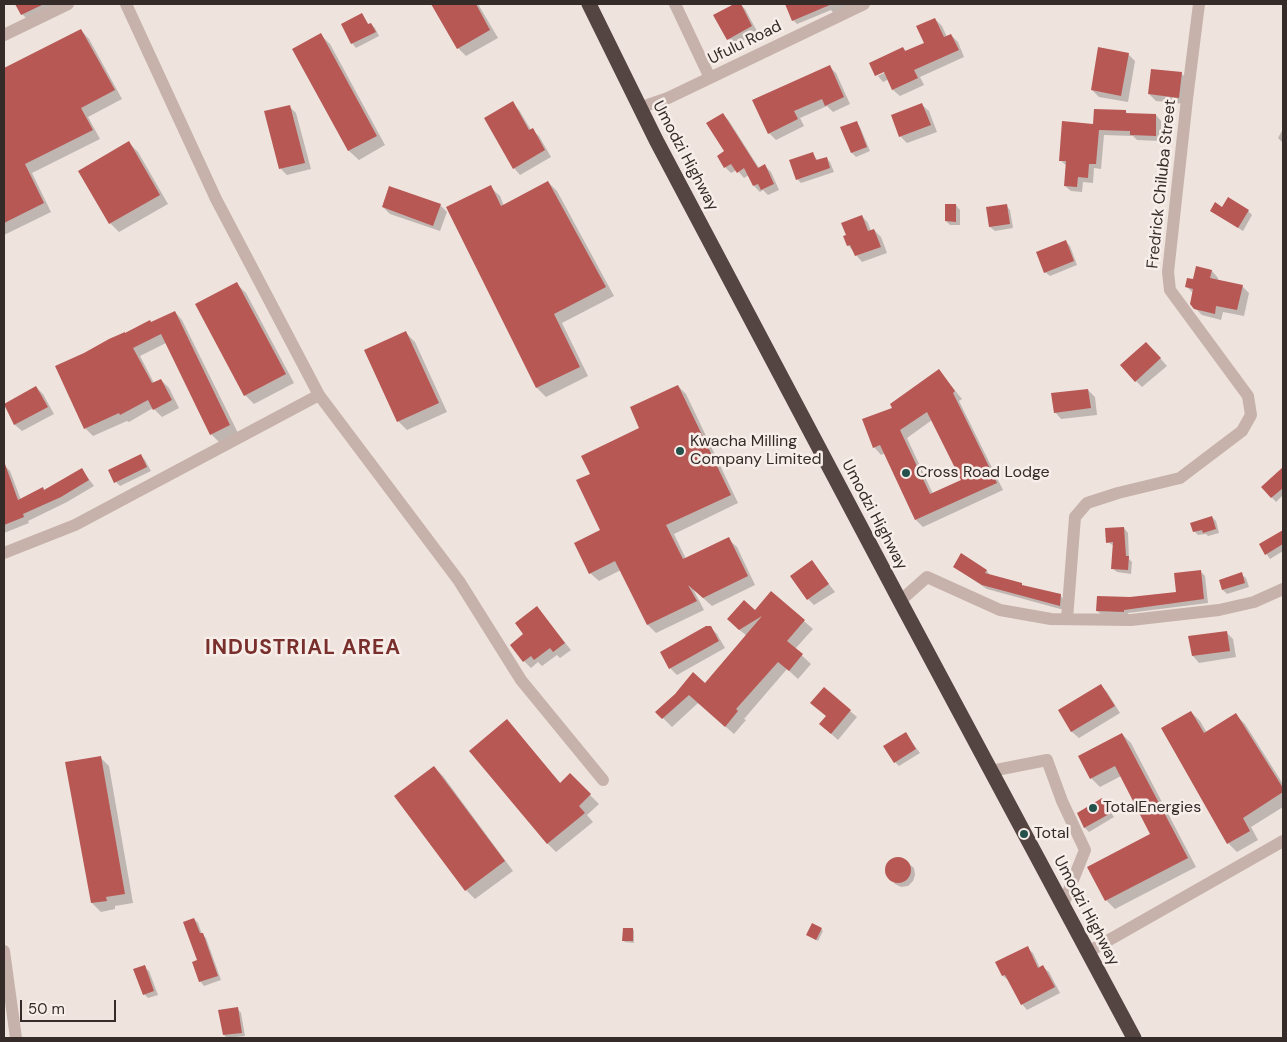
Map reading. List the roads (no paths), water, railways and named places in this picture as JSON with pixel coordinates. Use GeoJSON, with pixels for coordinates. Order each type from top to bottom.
{"type":"FeatureCollection","features":[{"type":"Feature","properties":{"kind":"highway","name":"Umodzi Highway"},"geometry":{"type":"LineString","coordinates":[[589,4],[639,108],[1134,1038]]}},
{"type":"Feature","properties":{"kind":"street"},"geometry":{"type":"LineString","coordinates":[[4,35],[68,4]]}},
{"type":"Feature","properties":{"kind":"street"},"geometry":{"type":"LineString","coordinates":[[126,4],[216,199],[319,395],[459,581],[521,680],[603,780]]}},
{"type":"Feature","properties":{"kind":"street"},"geometry":{"type":"LineString","coordinates":[[675,4],[710,78]]}},
{"type":"Feature","properties":{"kind":"street","name":"Ufulu Road"},"geometry":{"type":"LineString","coordinates":[[639,108],[668,98],[864,4]]}},
{"type":"Feature","properties":{"kind":"street","name":"Fredrick Chiluba Street"},"geometry":{"type":"LineString","coordinates":[[1067,619],[1075,517],[1087,503],[1118,493],[1180,478],[1242,431],[1251,415],[1248,396],[1170,290],[1168,272],[1199,4]]}},
{"type":"Feature","properties":{"kind":"street"},"geometry":{"type":"LineString","coordinates":[[4,553],[75,525],[319,395]]}},
{"type":"Feature","properties":{"kind":"street"},"geometry":{"type":"LineString","coordinates":[[900,601],[927,577],[1000,610],[1051,619],[1131,620],[1219,610],[1254,602],[1283,589]]}},
{"type":"Feature","properties":{"kind":"street"},"geometry":{"type":"LineString","coordinates":[[991,770],[1047,760],[1062,801],[1085,850],[1063,905]]}},
{"type":"Feature","properties":{"kind":"street"},"geometry":{"type":"LineString","coordinates":[[1088,952],[1283,841]]}},
{"type":"Feature","properties":{"kind":"street"},"geometry":{"type":"LineString","coordinates":[[4,951],[16,1038]]}},
{"type":"Feature","properties":{"kind":"place","name":"Kwacha Milling Company Limited"},"geometry":{"type":"Point","coordinates":[680,451]}},
{"type":"Feature","properties":{"kind":"place","name":"Cross Road Lodge"},"geometry":{"type":"Point","coordinates":[906,473]}},
{"type":"Feature","properties":{"kind":"place","name":"TotalEnergies"},"geometry":{"type":"Point","coordinates":[1093,808]}},
{"type":"Feature","properties":{"kind":"place","name":"Total"},"geometry":{"type":"Point","coordinates":[1024,834]}},
{"type":"Feature","properties":{"kind":"district","name":"INDUSTRIAL AREA"},"geometry":{"type":"Point","coordinates":[303,648]}}]}
